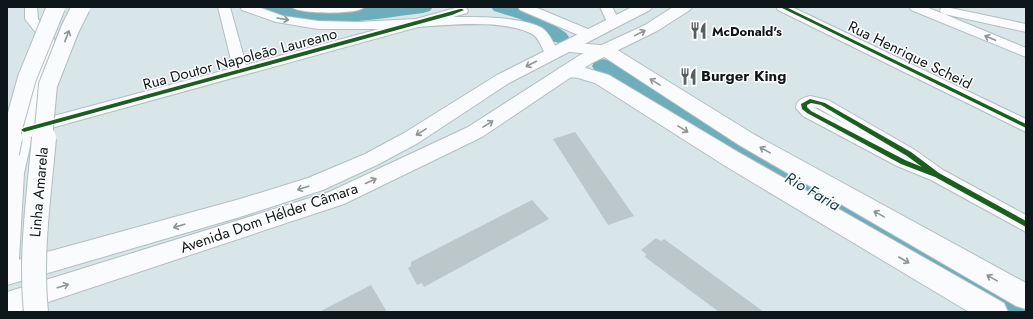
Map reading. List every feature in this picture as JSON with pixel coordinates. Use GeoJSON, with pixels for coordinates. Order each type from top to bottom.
{"type":"FeatureCollection","features":[{"type":"Feature","properties":{"kind":"highway"},"geometry":{"type":"LineString","coordinates":[[7,153],[19,102],[43,33],[56,7]]}},
{"type":"Feature","properties":{"kind":"highway","name":"Linha Amarela"},"geometry":{"type":"LineString","coordinates":[[36,312],[34,293],[35,239],[48,85],[80,7]]}},
{"type":"Feature","properties":{"kind":"highway"},"geometry":{"type":"LineString","coordinates":[[559,50],[597,43],[746,140],[1026,297]]}},
{"type":"Feature","properties":{"kind":"highway"},"geometry":{"type":"LineString","coordinates":[[566,72],[579,72],[602,79],[730,158],[994,312]]}},
{"type":"Feature","properties":{"kind":"main road","name":"Avenida Dom Hélder Câmara"},"geometry":{"type":"LineString","coordinates":[[10,293],[336,198],[475,132],[586,59],[614,23],[644,7]]}},
{"type":"Feature","properties":{"kind":"main road","name":"Avenida Dom Hélder Câmara"},"geometry":{"type":"LineString","coordinates":[[597,43],[651,28],[684,7]]}},
{"type":"Feature","properties":{"kind":"main road","name":"Avenida Dom Hélder Câmara"},"geometry":{"type":"LineString","coordinates":[[10,293],[240,208],[315,184],[372,159],[412,138],[503,79],[559,50]]}},
{"type":"Feature","properties":{"kind":"street"},"geometry":{"type":"LineString","coordinates":[[10,293],[8,233],[15,173],[24,130],[49,46],[47,38],[32,19],[31,7]]}},
{"type":"Feature","properties":{"kind":"street"},"geometry":{"type":"LineString","coordinates":[[224,7],[241,72]]}},
{"type":"Feature","properties":{"kind":"street"},"geometry":{"type":"LineString","coordinates":[[246,7],[283,19],[319,23],[462,10],[485,10],[508,15],[597,43]]}},
{"type":"Feature","properties":{"kind":"street"},"geometry":{"type":"LineString","coordinates":[[298,7],[358,7]]}},
{"type":"Feature","properties":{"kind":"street"},"geometry":{"type":"LineString","coordinates":[[524,7],[546,27],[559,50]]}},
{"type":"Feature","properties":{"kind":"street"},"geometry":{"type":"LineString","coordinates":[[606,7],[614,23]]}},
{"type":"Feature","properties":{"kind":"street","name":"Rua Henrique Scheid"},"geometry":{"type":"LineString","coordinates":[[782,7],[1026,126]]}},
{"type":"Feature","properties":{"kind":"street"},"geometry":{"type":"LineString","coordinates":[[915,7],[1026,53]]}},
{"type":"Feature","properties":{"kind":"street"},"geometry":{"type":"LineString","coordinates":[[927,7],[1026,28]]}},
{"type":"Feature","properties":{"kind":"street","name":"Rua Doutor Napoleão Laureano"},"geometry":{"type":"LineString","coordinates":[[24,130],[241,72],[462,10]]}},
{"type":"Feature","properties":{"kind":"street"},"geometry":{"type":"LineString","coordinates":[[936,175],[909,154],[823,104],[810,101],[804,104],[804,108],[809,112],[903,162],[936,175],[1026,224]]}},
{"type":"Feature","properties":{"kind":"building"},"geometry":{"type":"Polygon","coordinates":[[[575,132],[634,216],[608,225],[553,139],[575,132]]]}},
{"type":"Feature","properties":{"kind":"building"},"geometry":{"type":"Polygon","coordinates":[[[532,200],[549,219],[424,287],[422,283],[417,285],[408,268],[411,266],[411,262],[532,200]]]}},
{"type":"Feature","properties":{"kind":"building"},"geometry":{"type":"Polygon","coordinates":[[[656,238],[661,241],[664,239],[764,312],[719,312],[645,257],[646,254],[641,250],[656,238]]]}},
{"type":"Feature","properties":{"kind":"building"},"geometry":{"type":"Polygon","coordinates":[[[371,285],[387,312],[319,312],[371,285]]]}},
{"type":"Feature","properties":{"kind":"waterway","name":"Rio Faria"},"geometry":{"type":"LineString","coordinates":[[267,7],[285,12],[324,16],[345,16],[423,7]]}},
{"type":"Feature","properties":{"kind":"waterway","name":"Rio Faria"},"geometry":{"type":"LineString","coordinates":[[501,7],[527,15],[559,37]]}},
{"type":"Feature","properties":{"kind":"waterway","name":"Rio Faria"},"geometry":{"type":"LineString","coordinates":[[603,66],[690,121],[1025,312]]}},
{"type":"Feature","properties":{"kind":"cycle path"},"geometry":{"type":"LineString","coordinates":[[782,7],[1026,126]]}},
{"type":"Feature","properties":{"kind":"cycle path"},"geometry":{"type":"LineString","coordinates":[[24,130],[462,10]]}},
{"type":"Feature","properties":{"kind":"cycle path"},"geometry":{"type":"LineString","coordinates":[[937,175],[909,154],[823,104],[810,101],[804,104],[804,108],[809,112],[903,162],[937,175],[1026,224]]}},
{"type":"Feature","properties":{"kind":"place","name":"McDonald's"},"geometry":{"type":"Point","coordinates":[699,31]}},
{"type":"Feature","properties":{"kind":"place","name":"Burger King"},"geometry":{"type":"Point","coordinates":[688,76]}}]}
